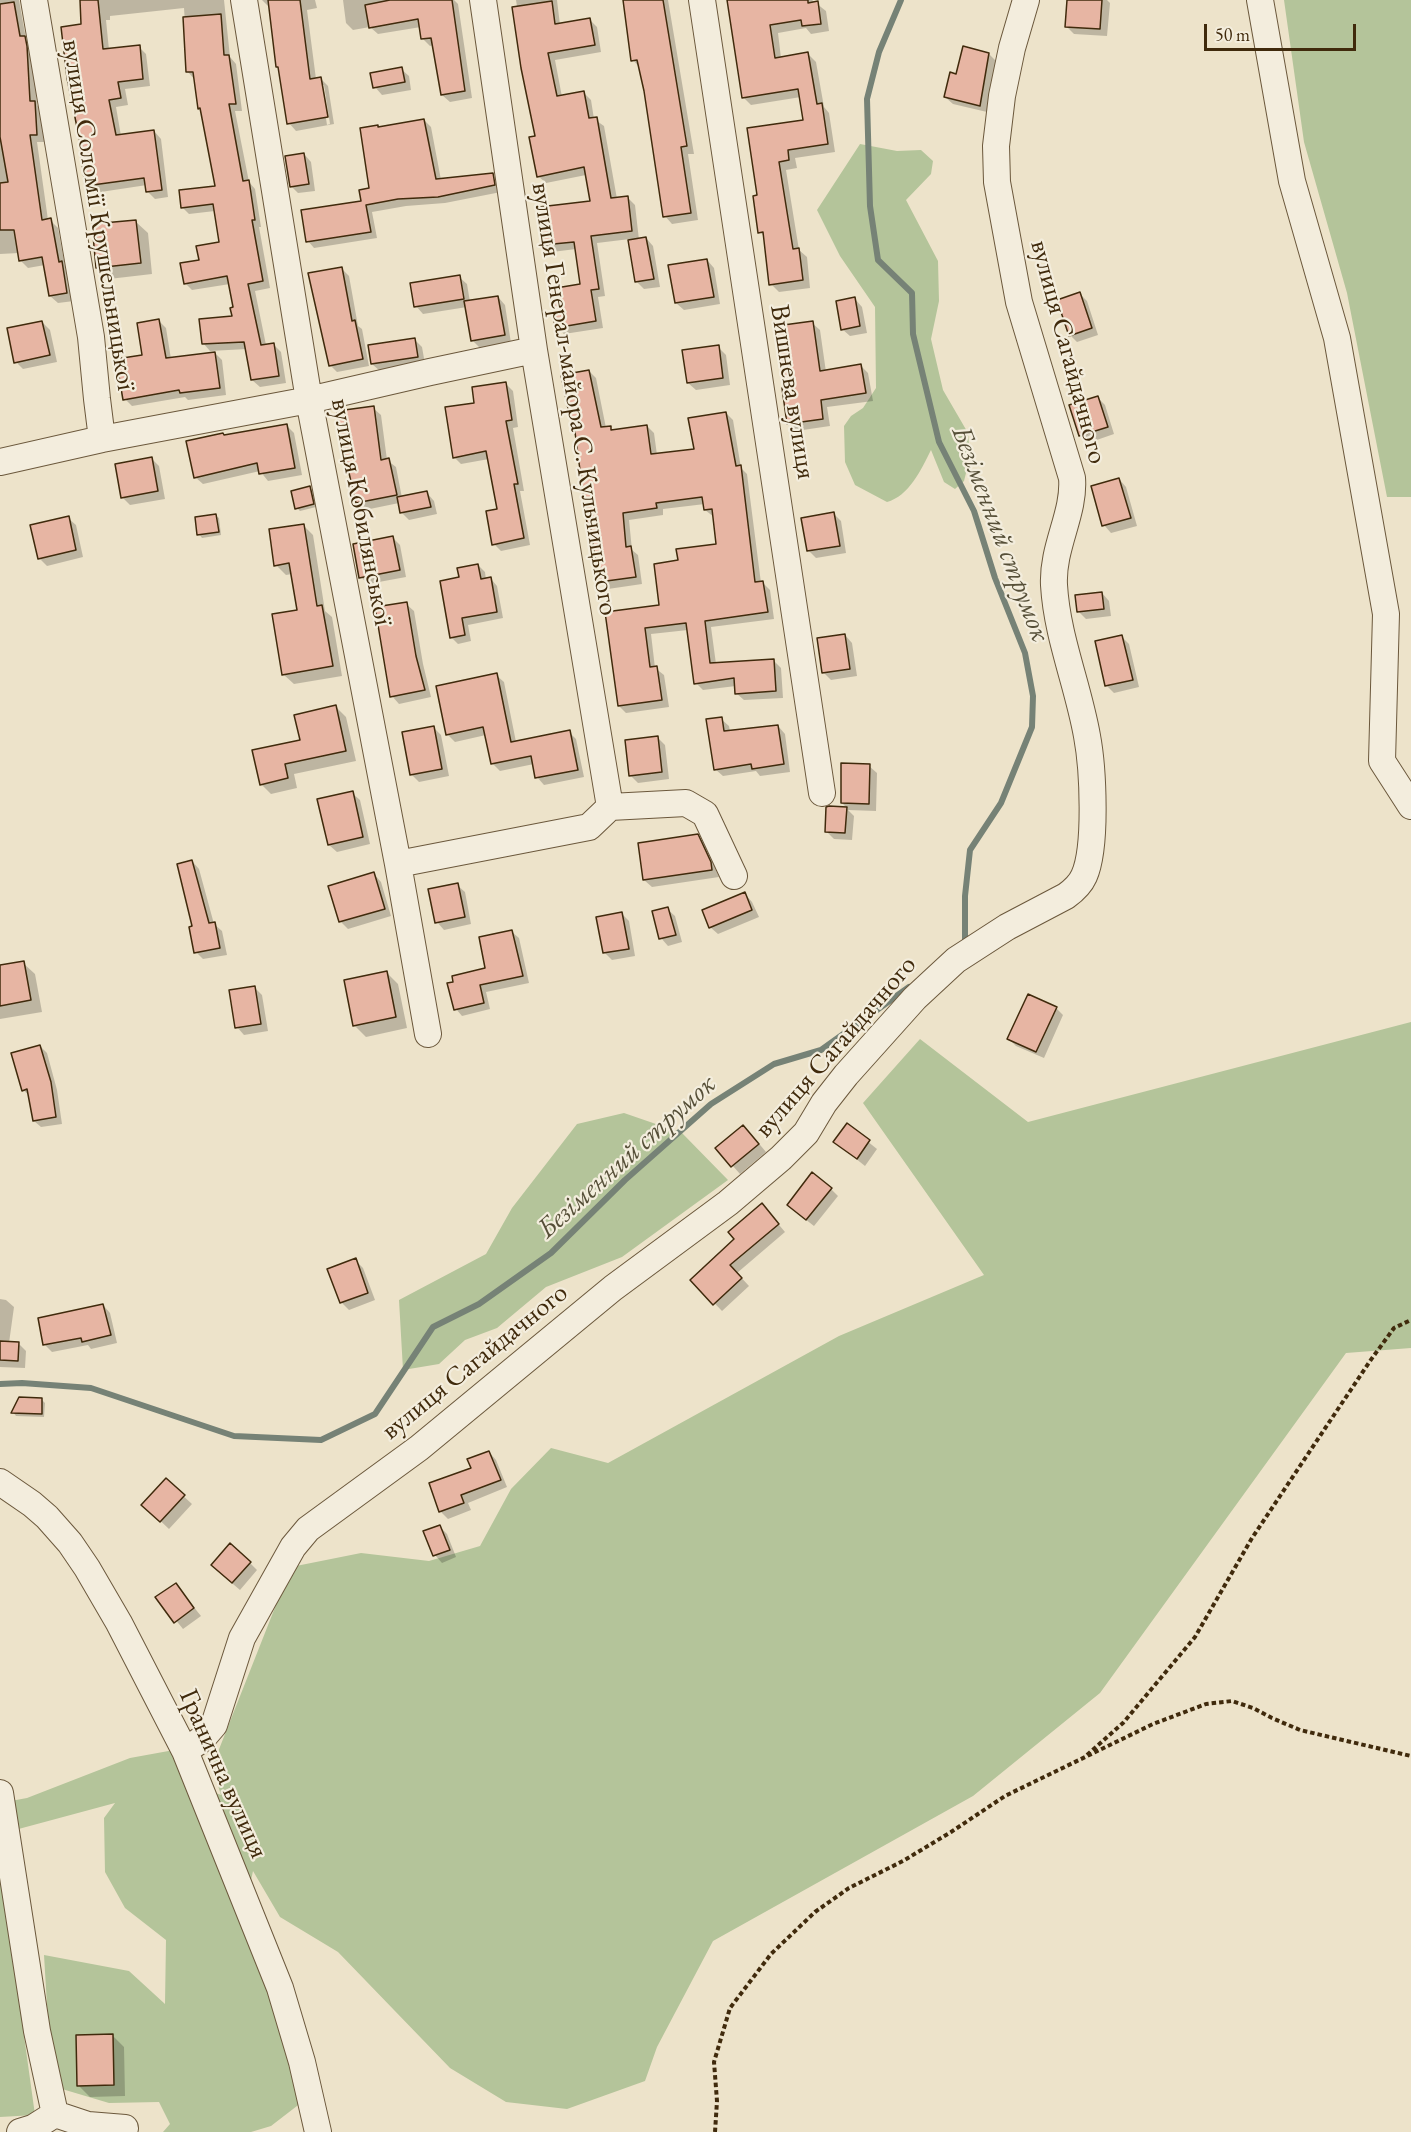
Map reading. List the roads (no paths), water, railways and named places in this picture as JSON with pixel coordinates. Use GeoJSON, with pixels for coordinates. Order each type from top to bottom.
{"type":"FeatureCollection","features":[{"type":"Feature","properties":{"kind":"street","name":"вулиця Соломії Крушельницької"},"geometry":{"type":"LineString","coordinates":[[34,0],[91,337],[102,439]]}},
{"type":"Feature","properties":{"kind":"street","name":"вулиця Кобилянської"},"geometry":{"type":"LineString","coordinates":[[244,0],[309,400],[398,864],[428,1034]]}},
{"type":"Feature","properties":{"kind":"street","name":"вулиця Генерал-майора С. Кульчицького"},"geometry":{"type":"LineString","coordinates":[[483,0],[534,350],[610,807]]}},
{"type":"Feature","properties":{"kind":"street","name":"Вишнева вулиця"},"geometry":{"type":"LineString","coordinates":[[702,0],[822,793]]}},
{"type":"Feature","properties":{"kind":"street","name":"вулиця Сагайдачного"},"geometry":{"type":"LineString","coordinates":[[185,1751],[202,1739],[214,1725],[242,1638],[293,1547],[308,1529],[419,1448],[613,1288],[728,1203],[796,1144],[846,1075],[936,978],[956,960],[982,942],[1066,896],[1083,878],[1088,861],[1091,831],[1090,761],[1082,713],[1064,646],[1055,597],[1054,574],[1056,553],[1072,492],[1072,478],[1026,329],[1014,281],[997,182],[996,146],[1002,96],[1012,48],[1026,0]]}},
{"type":"Feature","properties":{"kind":"street"},"geometry":{"type":"LineString","coordinates":[[1260,0],[1292,181],[1337,338],[1386,614],[1382,761],[1411,806]]}},
{"type":"Feature","properties":{"kind":"street"},"geometry":{"type":"LineString","coordinates":[[0,462],[102,439],[309,400],[534,350]]}},
{"type":"Feature","properties":{"kind":"street"},"geometry":{"type":"LineString","coordinates":[[398,864],[589,826],[610,807],[686,803],[705,814],[734,876]]}},
{"type":"Feature","properties":{"kind":"street","name":"Гранична вулиця"},"geometry":{"type":"LineString","coordinates":[[0,1482],[47,1517],[87,1568],[119,1623],[185,1751],[280,1988],[302,2062],[318,2132]]}},
{"type":"Feature","properties":{"kind":"street"},"geometry":{"type":"LineString","coordinates":[[0,1794],[33,2007],[55,2115]]}},
{"type":"Feature","properties":{"kind":"street"},"geometry":{"type":"LineString","coordinates":[[55,2115],[88,2125],[125,2128]]}},
{"type":"Feature","properties":{"kind":"street"},"geometry":{"type":"LineString","coordinates":[[20,2132],[43,2123],[55,2115]]}},
{"type":"Feature","properties":{"kind":"waterway","name":"Безіменний струмок"},"geometry":{"type":"LineString","coordinates":[[901,0],[879,52],[867,99],[870,206],[878,260],[912,293],[913,334],[939,442],[974,511],[995,578],[1025,653],[1033,696],[1032,727],[1001,803],[970,850],[965,896],[965,943],[962,945]]}},
{"type":"Feature","properties":{"kind":"waterway","name":"Безіменний струмок"},"geometry":{"type":"LineString","coordinates":[[0,1384],[22,1383],[91,1388],[234,1436],[321,1440],[375,1414],[433,1327],[479,1304],[551,1253],[625,1180],[711,1104],[774,1064],[821,1050],[909,987]]}}]}
